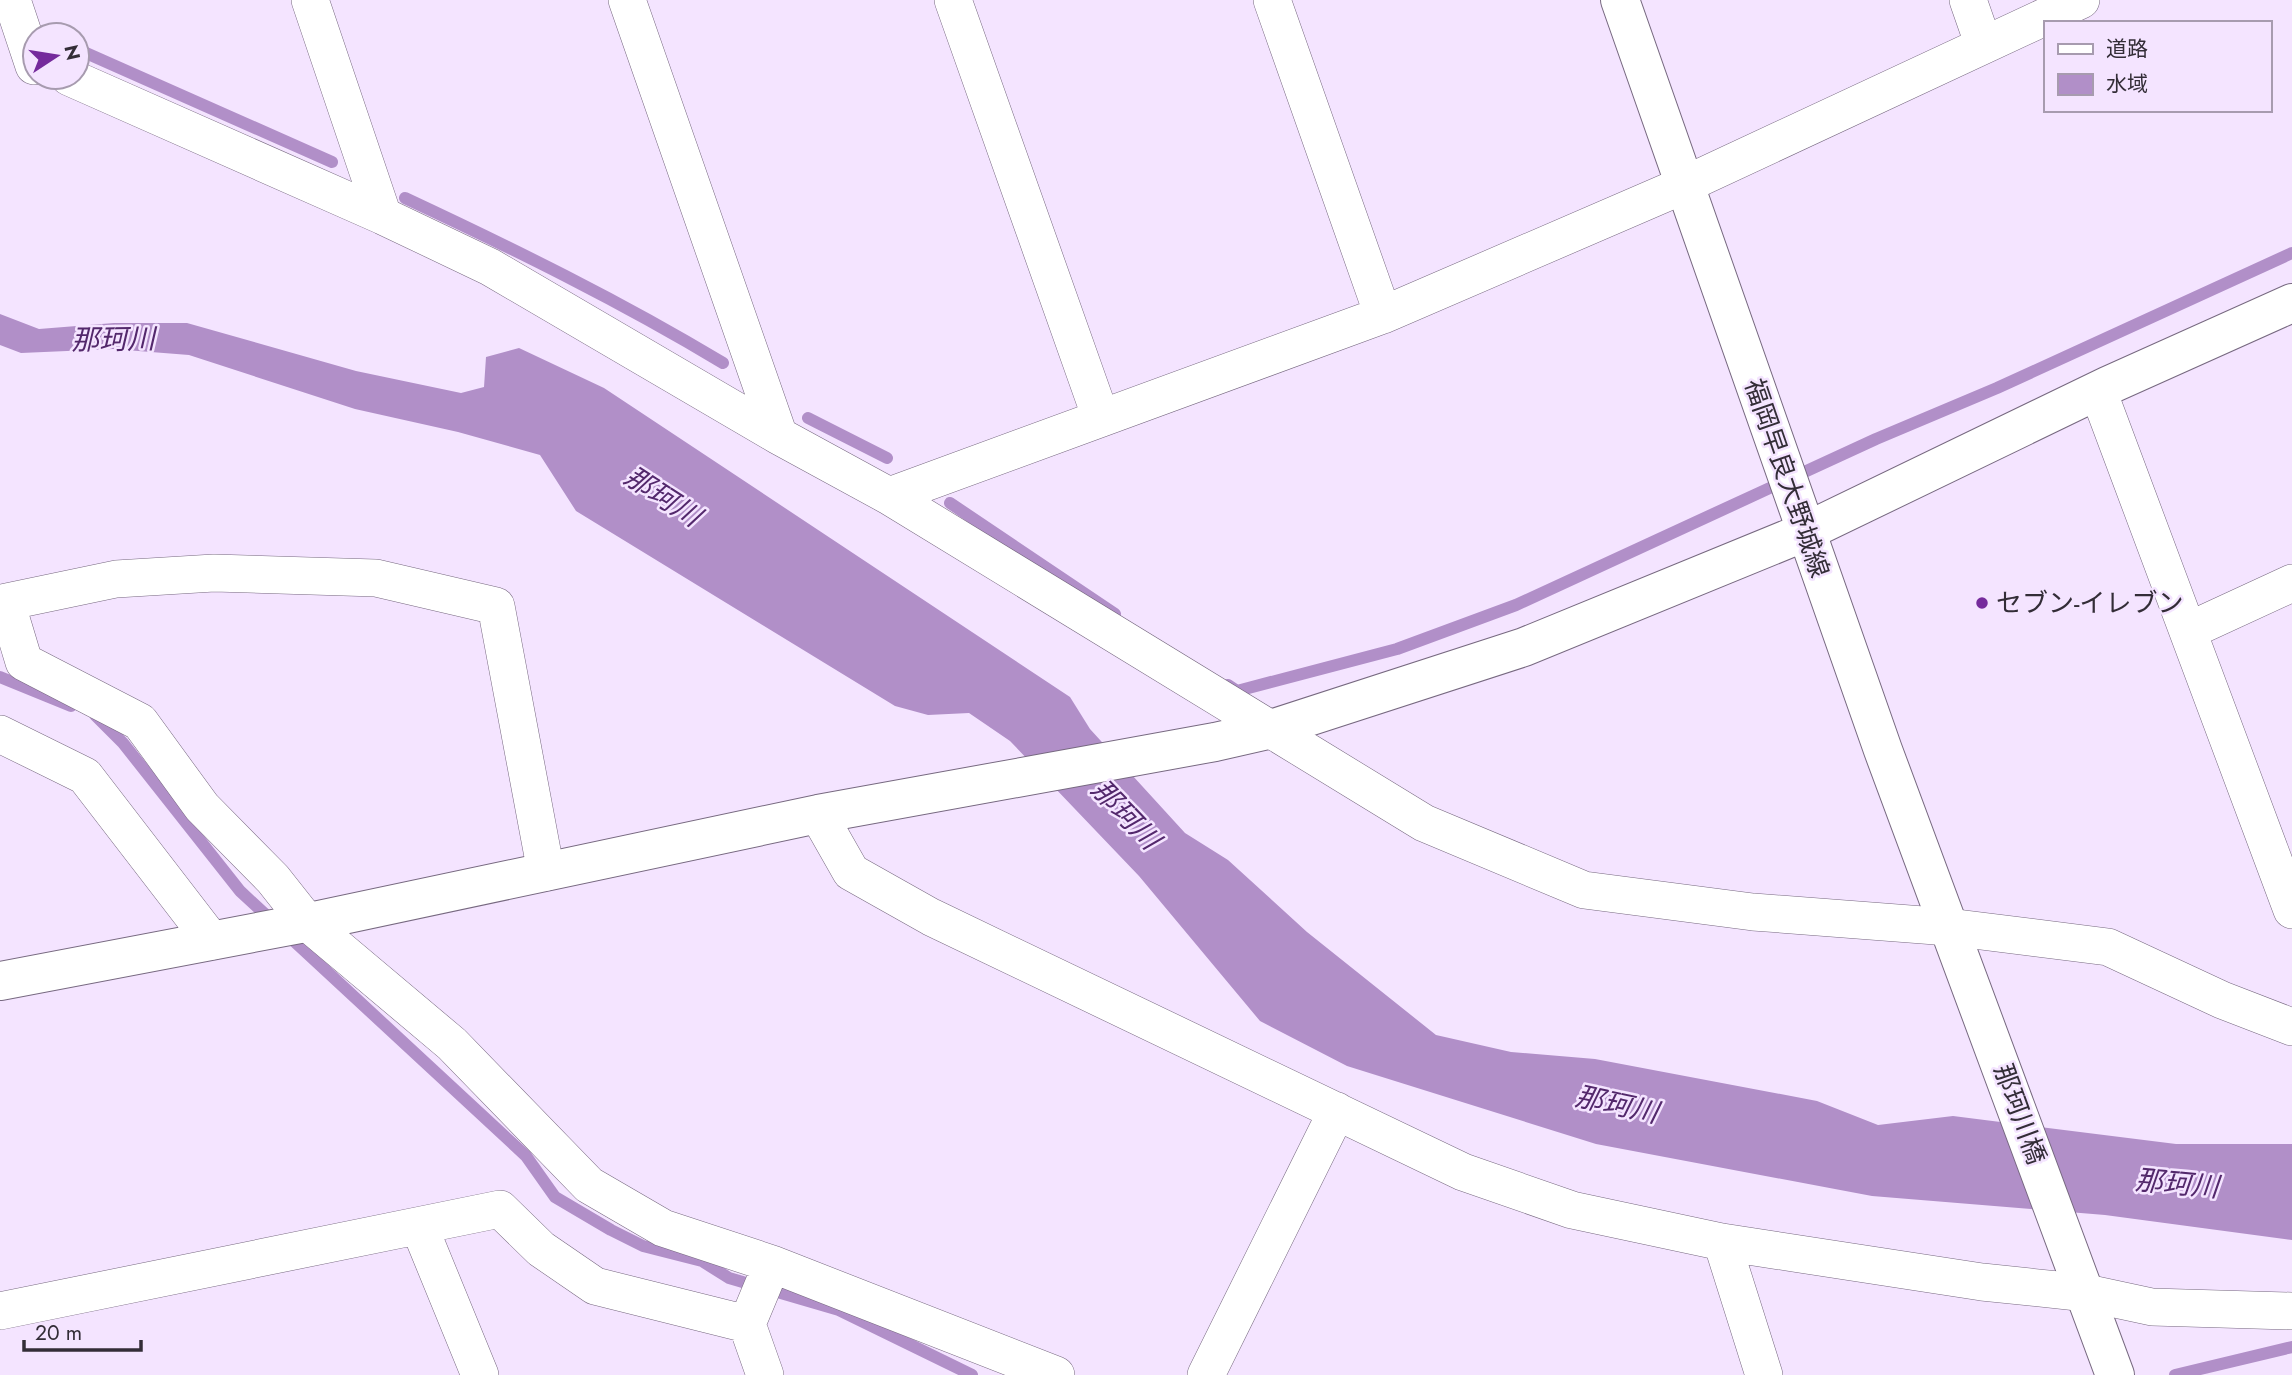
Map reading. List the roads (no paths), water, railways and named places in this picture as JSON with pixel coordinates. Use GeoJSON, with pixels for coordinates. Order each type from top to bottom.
{"type":"FeatureCollection","features":[{"type":"Feature","properties":{"kind":"street"},"geometry":{"type":"LineString","coordinates":[[12,0],[21,52]]}},
{"type":"Feature","properties":{"kind":"street"},"geometry":{"type":"LineString","coordinates":[[310,0],[383,216]]}},
{"type":"Feature","properties":{"kind":"street"},"geometry":{"type":"LineString","coordinates":[[627,0],[779,436]]}},
{"type":"Feature","properties":{"kind":"street"},"geometry":{"type":"LineString","coordinates":[[953,0],[1101,418]]}},
{"type":"Feature","properties":{"kind":"street"},"geometry":{"type":"LineString","coordinates":[[1272,0],[1382,315]]}},
{"type":"Feature","properties":{"kind":"street","name":"福岡早良大野城線"},"geometry":{"type":"LineString","coordinates":[[1620,0],[1805,532],[1955,941]]}},
{"type":"Feature","properties":{"kind":"street"},"geometry":{"type":"LineString","coordinates":[[1968,0],[1983,43]]}},
{"type":"Feature","properties":{"kind":"street"},"geometry":{"type":"LineString","coordinates":[[889,496],[1382,315],[1684,185],[1983,43],[2081,0]]}},
{"type":"Feature","properties":{"kind":"street"},"geometry":{"type":"LineString","coordinates":[[91,87],[383,216],[490,267],[779,436],[889,496],[1424,823],[1584,890],[1955,941],[2108,947],[2292,1027]]}},
{"type":"Feature","properties":{"kind":"street"},"geometry":{"type":"LineString","coordinates":[[0,981],[306,923],[818,814],[1215,743],[1268,730],[1524,647],[1805,532],[2098,391],[2292,303]]}},
{"type":"Feature","properties":{"kind":"street"},"geometry":{"type":"LineString","coordinates":[[2098,391],[2292,911]]}},
{"type":"Feature","properties":{"kind":"street"},"geometry":{"type":"LineString","coordinates":[[547,872],[496,606],[376,578],[214,573],[116,579],[6,602],[24,662],[140,722],[202,807],[273,879],[306,923],[452,1044],[589,1185],[663,1228],[772,1264],[1056,1375]]}},
{"type":"Feature","properties":{"kind":"street"},"geometry":{"type":"LineString","coordinates":[[2188,631],[2292,583]]}},
{"type":"Feature","properties":{"kind":"street"},"geometry":{"type":"LineString","coordinates":[[0,734],[85,776],[212,941]]}},
{"type":"Feature","properties":{"kind":"street"},"geometry":{"type":"LineString","coordinates":[[818,814],[851,872],[931,917],[1463,1172],[1572,1210],[1722,1242],[1982,1282],[2083,1283],[2152,1307],[2292,1311]]}},
{"type":"Feature","properties":{"kind":"street","name":"那珂川橋"},"geometry":{"type":"LineString","coordinates":[[1955,941],[2083,1283]]}},
{"type":"Feature","properties":{"kind":"street"},"geometry":{"type":"LineString","coordinates":[[1206,1375],[1337,1111]]}},
{"type":"Feature","properties":{"kind":"street"},"geometry":{"type":"LineString","coordinates":[[0,1311],[500,1209],[541,1249],[595,1286],[747,1324]]}},
{"type":"Feature","properties":{"kind":"street"},"geometry":{"type":"LineString","coordinates":[[419,1226],[480,1375]]}},
{"type":"Feature","properties":{"kind":"street"},"geometry":{"type":"LineString","coordinates":[[1722,1242],[1764,1375]]}},
{"type":"Feature","properties":{"kind":"street"},"geometry":{"type":"LineString","coordinates":[[765,1375],[747,1324],[772,1264]]}},
{"type":"Feature","properties":{"kind":"street"},"geometry":{"type":"LineString","coordinates":[[2083,1283],[2115,1375]]}},
{"type":"Feature","properties":{"kind":"water","name":"那珂川"},"geometry":{"type":"Polygon","coordinates":[[[0,314],[39,329],[114,323],[187,323],[356,371],[461,393],[484,387],[486,357],[519,348],[604,388],[1070,697],[1090,729],[1185,833],[1228,860],[1307,932],[1436,1035],[1511,1052],[1595,1059],[1817,1101],[1878,1125],[1953,1116],[2176,1144],[2292,1144],[2292,1240],[2105,1215],[1872,1196],[1596,1144],[1347,1066],[1260,1021],[1139,876],[1010,741],[969,713],[928,715],[895,706],[576,511],[540,455],[458,432],[355,409],[189,355],[113,349],[21,353],[0,345],[0,314]]]}},
{"type":"Feature","properties":{"kind":"waterway"},"geometry":{"type":"LineString","coordinates":[[91,55],[332,162]]}},
{"type":"Feature","properties":{"kind":"waterway"},"geometry":{"type":"LineString","coordinates":[[405,198],[566,276],[723,363]]}},
{"type":"Feature","properties":{"kind":"waterway"},"geometry":{"type":"LineString","coordinates":[[1228,685],[1237,691],[1397,649],[1516,605],[1876,439],[1997,388],[2292,253]]}},
{"type":"Feature","properties":{"kind":"waterway"},"geometry":{"type":"LineString","coordinates":[[808,418],[887,458]]}},
{"type":"Feature","properties":{"kind":"waterway"},"geometry":{"type":"LineString","coordinates":[[950,503],[1115,614]]}},
{"type":"Feature","properties":{"kind":"waterway"},"geometry":{"type":"LineString","coordinates":[[0,677],[71,706]]}},
{"type":"Feature","properties":{"kind":"waterway"},"geometry":{"type":"LineString","coordinates":[[95,715],[123,743],[240,891],[526,1156],[555,1197],[643,1246],[702,1261],[729,1278],[839,1310],[972,1375]]}},
{"type":"Feature","properties":{"kind":"waterway"},"geometry":{"type":"LineString","coordinates":[[2175,1375],[2292,1347]]}},
{"type":"Feature","properties":{"kind":"place","name":"セブン-イレブン"},"geometry":{"type":"Point","coordinates":[1982,603]}}]}
